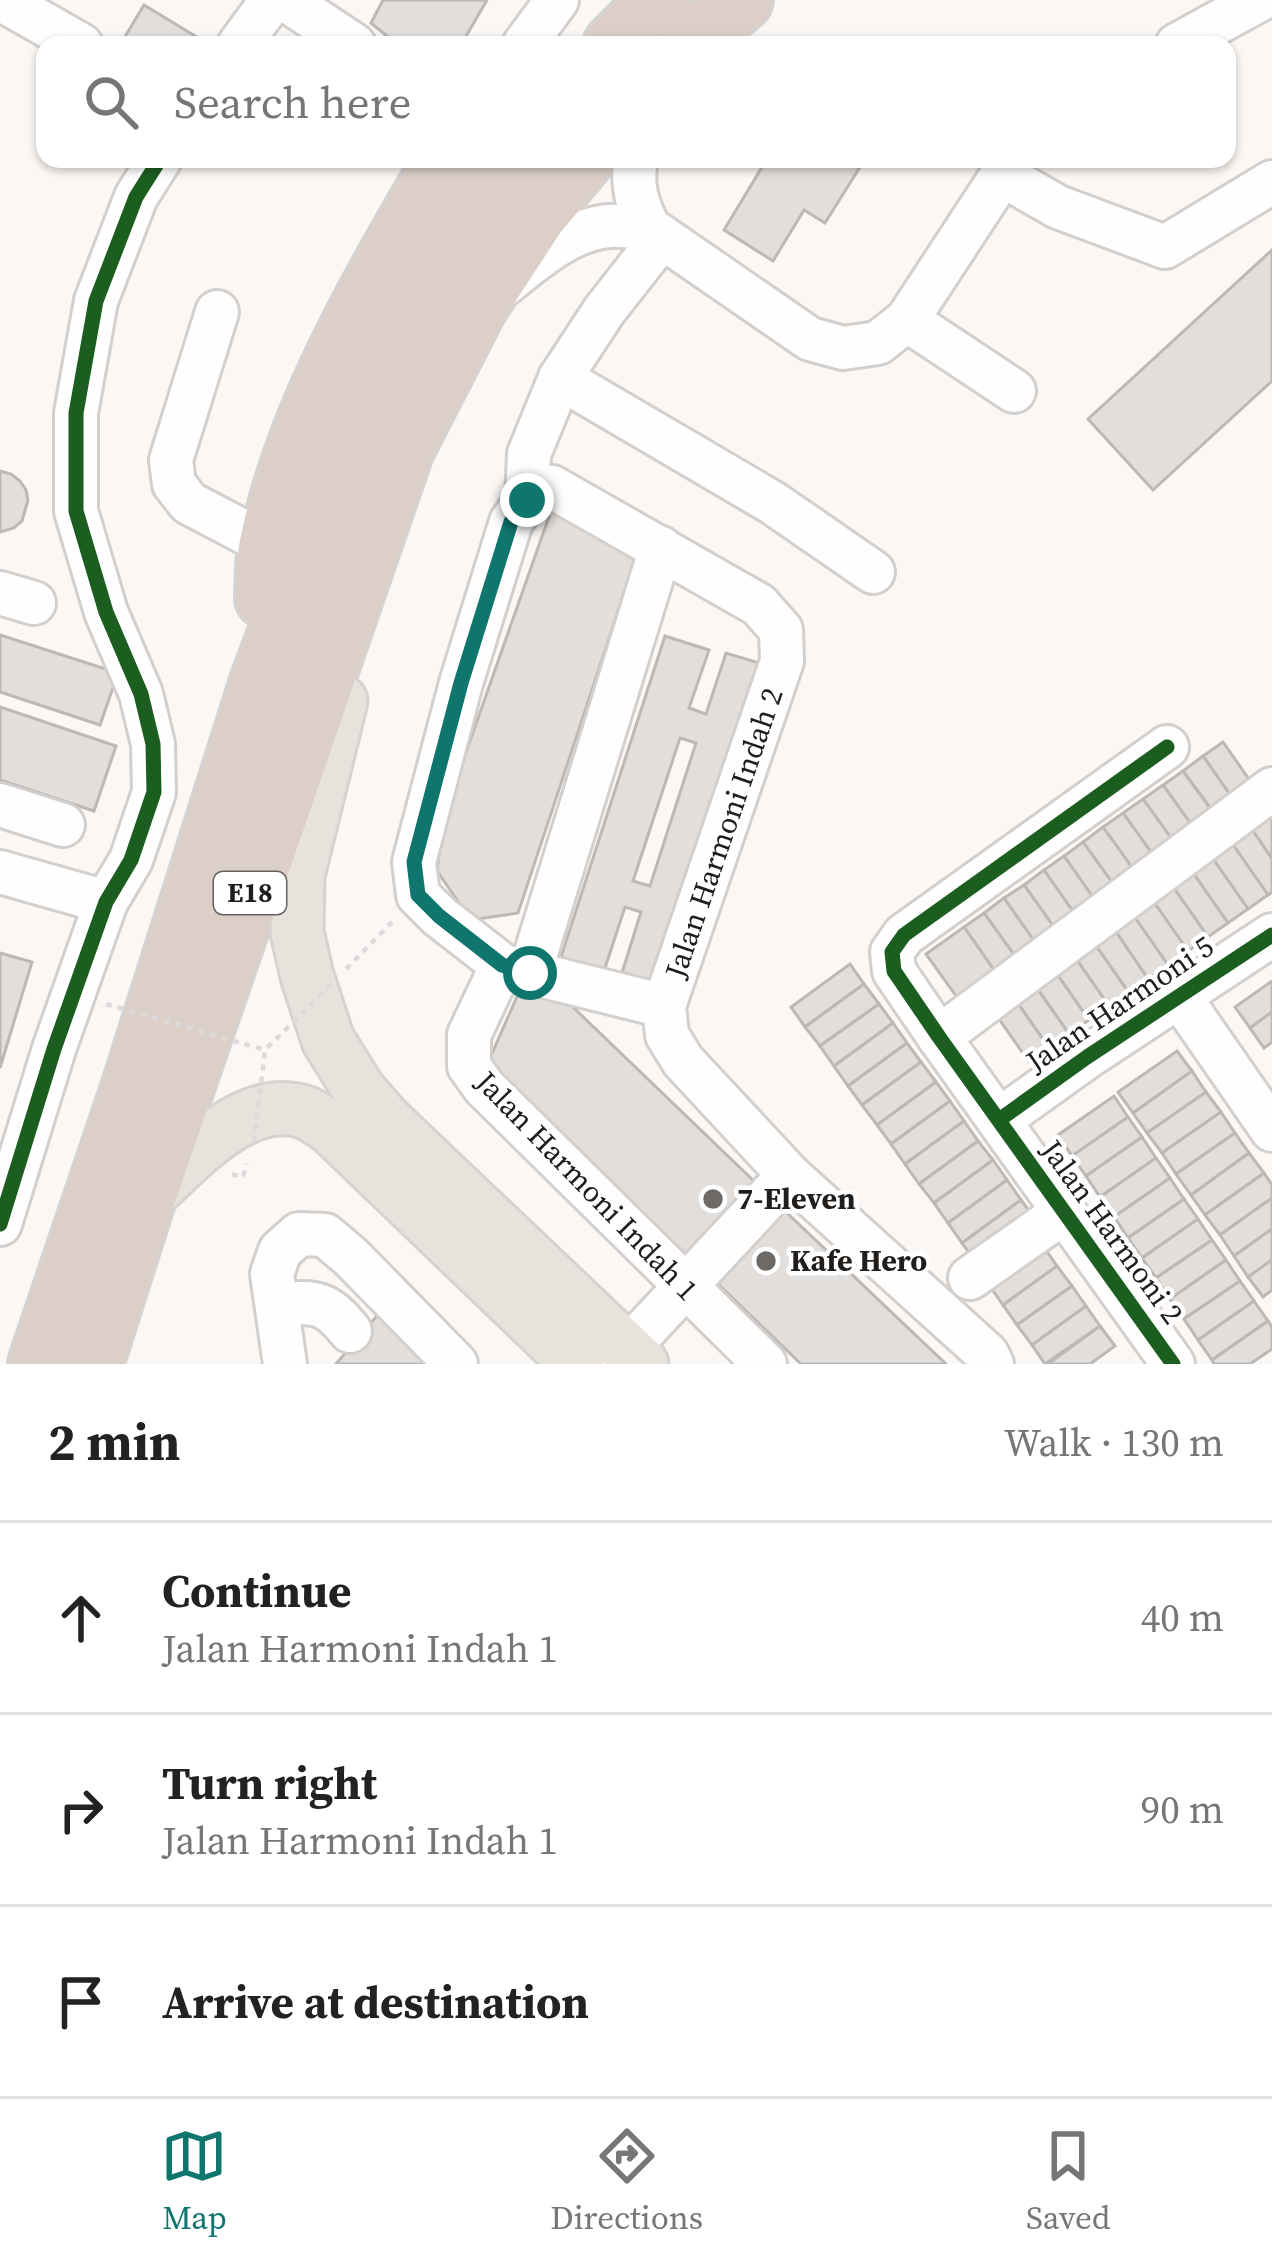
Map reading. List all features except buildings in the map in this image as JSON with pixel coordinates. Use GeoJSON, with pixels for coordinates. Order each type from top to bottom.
{"type":"FeatureCollection","features":[{"type":"Feature","properties":{"kind":"highway"},"geometry":{"type":"LineString","coordinates":[[651,36],[696,25]]}},
{"type":"Feature","properties":{"kind":"highway"},"geometry":{"type":"LineString","coordinates":[[261,682],[269,545],[292,466],[326,380],[377,278],[441,168]]}},
{"type":"Feature","properties":{"kind":"highway","name":"E18"},"geometry":{"type":"LineString","coordinates":[[39,1364],[261,682],[354,433],[428,285],[506,168]]}},
{"type":"Feature","properties":{"kind":"highway","name":"E18"},"geometry":{"type":"LineString","coordinates":[[92,1364],[144,1200],[404,448],[476,307],[536,215],[576,168]]}},
{"type":"Feature","properties":{"kind":"main road"},"geometry":{"type":"LineString","coordinates":[[355,587],[344,689],[298,875],[297,932],[328,1040],[359,1090],[386,1120],[627,1359]]}},
{"type":"Feature","properties":{"kind":"main road"},"geometry":{"type":"LineString","coordinates":[[144,1200],[215,1137],[254,1111],[284,1108],[309,1114],[332,1129],[577,1364]]}},
{"type":"Feature","properties":{"kind":"street"},"geometry":{"type":"LineString","coordinates":[[2,0],[68,24]]}},
{"type":"Feature","properties":{"kind":"street"},"geometry":{"type":"LineString","coordinates":[[246,36],[272,0]]}},
{"type":"Feature","properties":{"kind":"street"},"geometry":{"type":"LineString","coordinates":[[286,0],[344,25]]}},
{"type":"Feature","properties":{"kind":"street"},"geometry":{"type":"LineString","coordinates":[[531,36],[557,0]]}},
{"type":"Feature","properties":{"kind":"street"},"geometry":{"type":"LineString","coordinates":[[1193,36],[1259,0]]}},
{"type":"Feature","properties":{"kind":"street"},"geometry":{"type":"LineString","coordinates":[[0,1224],[54,1048],[106,902],[131,860],[154,792],[153,744],[141,694],[106,612],[76,511],[76,413],[96,301],[136,196],[154,168]]}},
{"type":"Feature","properties":{"kind":"street"},"geometry":{"type":"LineString","coordinates":[[634,168],[637,205],[656,233],[810,339],[843,348],[878,343],[907,320],[1007,168]]}},
{"type":"Feature","properties":{"kind":"street"},"geometry":{"type":"LineString","coordinates":[[1009,168],[1058,207],[1165,247],[1272,182]]}},
{"type":"Feature","properties":{"kind":"street"},"geometry":{"type":"LineString","coordinates":[[476,307],[543,253],[574,236],[606,226],[656,233]]}},
{"type":"Feature","properties":{"kind":"street"},"geometry":{"type":"LineString","coordinates":[[539,493],[529,454],[560,378],[656,233]]}},
{"type":"Feature","properties":{"kind":"street"},"geometry":{"type":"LineString","coordinates":[[217,312],[171,460],[174,484],[189,502],[269,545]]}},
{"type":"Feature","properties":{"kind":"street"},"geometry":{"type":"LineString","coordinates":[[907,320],[1014,391]]}},
{"type":"Feature","properties":{"kind":"street"},"geometry":{"type":"LineString","coordinates":[[560,378],[773,503],[873,572]]}},
{"type":"Feature","properties":{"kind":"street"},"geometry":{"type":"LineString","coordinates":[[539,493],[661,548]]}},
{"type":"Feature","properties":{"kind":"street"},"geometry":{"type":"LineString","coordinates":[[539,493],[511,522],[461,683],[414,862],[418,895],[439,916],[516,969],[666,1020],[683,1061],[790,1175],[987,1354],[992,1364]]}},
{"type":"Feature","properties":{"kind":"street","name":"Jalan Harmoni Indah 2"},"geometry":{"type":"LineString","coordinates":[[661,548],[759,605],[781,630],[782,662],[666,1020]]}},
{"type":"Feature","properties":{"kind":"street","name":"Jalan Harmoni Indah 1"},"geometry":{"type":"LineString","coordinates":[[661,548],[516,969],[469,1035],[469,1066],[484,1087],[765,1364]]}},
{"type":"Feature","properties":{"kind":"street","name":"Jalan Harmoni 2"},"geometry":{"type":"LineString","coordinates":[[1167,747],[904,935],[892,952],[894,971],[939,1037],[1173,1364]]}},
{"type":"Feature","properties":{"kind":"street"},"geometry":{"type":"LineString","coordinates":[[939,1037],[1272,790]]}},
{"type":"Feature","properties":{"kind":"street"},"geometry":{"type":"LineString","coordinates":[[0,806],[63,825]]}},
{"type":"Feature","properties":{"kind":"street"},"geometry":{"type":"LineString","coordinates":[[0,872],[106,902]]}},
{"type":"Feature","properties":{"kind":"street","name":"Jalan Harmoni 5"},"geometry":{"type":"LineString","coordinates":[[999,1120],[1271,937]]}},
{"type":"Feature","properties":{"kind":"street"},"geometry":{"type":"LineString","coordinates":[[1179,996],[1272,1130]]}},
{"type":"Feature","properties":{"kind":"street"},"geometry":{"type":"LineString","coordinates":[[627,1359],[685,1287],[790,1175]]}},
{"type":"Feature","properties":{"kind":"street"},"geometry":{"type":"LineString","coordinates":[[970,1278],[1064,1212]]}},
{"type":"Feature","properties":{"kind":"street"},"geometry":{"type":"LineString","coordinates":[[285,1364],[272,1274],[280,1251],[299,1234],[326,1235],[456,1364]]}},
{"type":"Feature","properties":{"kind":"street"},"geometry":{"type":"LineString","coordinates":[[277,1304],[316,1302],[335,1312],[350,1331]]}},
{"type":"Feature","properties":{"kind":"path"},"geometry":{"type":"LineString","coordinates":[[355,961],[418,895]]}},
{"type":"Feature","properties":{"kind":"path"},"geometry":{"type":"LineString","coordinates":[[254,1142],[266,1050],[334,982]]}},
{"type":"Feature","properties":{"kind":"path"},"geometry":{"type":"LineString","coordinates":[[106,1004],[266,1050]]}},
{"type":"Feature","properties":{"kind":"cycle path"},"geometry":{"type":"LineString","coordinates":[[0,1224],[106,902],[131,860],[154,792],[153,744],[141,694],[106,612],[76,511],[76,413],[96,301],[136,197],[154,168]]}},
{"type":"Feature","properties":{"kind":"cycle path"},"geometry":{"type":"LineString","coordinates":[[1167,747],[904,935],[892,952],[894,971],[939,1037],[1173,1364]]}},
{"type":"Feature","properties":{"kind":"cycle path"},"geometry":{"type":"LineString","coordinates":[[999,1120],[1272,935]]}},
{"type":"Feature","properties":{"kind":"place","name":"7-Eleven"},"geometry":{"type":"Point","coordinates":[713,1199]}},
{"type":"Feature","properties":{"kind":"place","name":"Kafe Hero"},"geometry":{"type":"Point","coordinates":[766,1261]}},
{"type":"Feature","properties":{"kind":"route"},"geometry":{"type":"LineString","coordinates":[[527,500],[511,522],[461,683],[414,862],[418,895],[439,916],[502,965],[530,973]]}}]}
